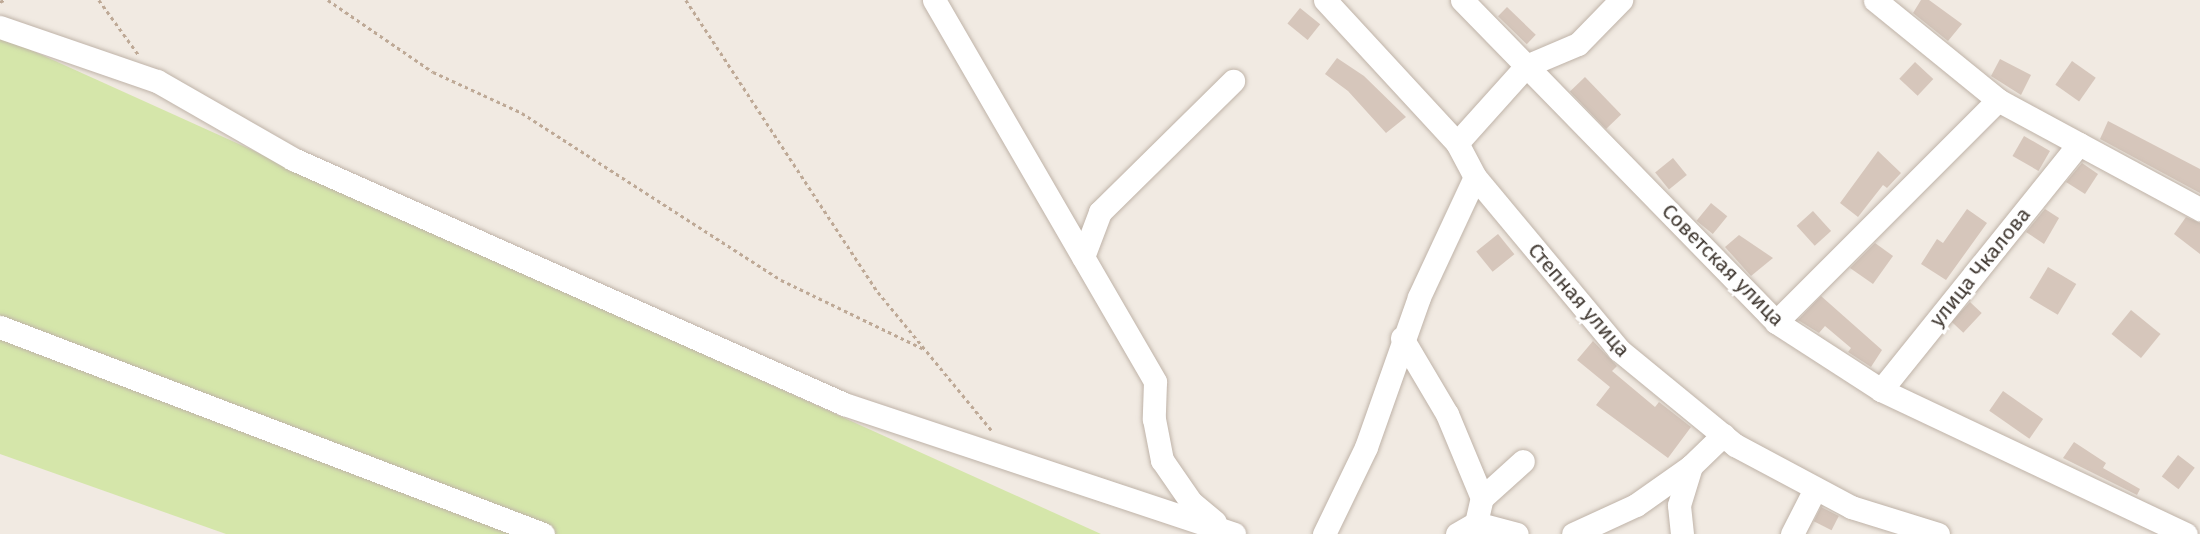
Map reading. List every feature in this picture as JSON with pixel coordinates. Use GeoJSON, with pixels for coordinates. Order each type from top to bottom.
{"type":"FeatureCollection","features":[{"type":"Feature","properties":{"kind":"street"},"geometry":{"type":"LineString","coordinates":[[934,0],[1155,382],[1154,419],[1162,460],[1191,502],[1229,532]]}},
{"type":"Feature","properties":{"kind":"street","name":"Степная улица"},"geometry":{"type":"LineString","coordinates":[[1325,0],[1457,143],[1475,177],[1619,350],[1723,435],[1815,489],[1851,508],[1938,534]]}},
{"type":"Feature","properties":{"kind":"street","name":"Советская улица"},"geometry":{"type":"LineString","coordinates":[[1462,0],[1776,323],[1881,390],[2186,534]]}},
{"type":"Feature","properties":{"kind":"street"},"geometry":{"type":"LineString","coordinates":[[1457,143],[1526,66],[1578,44],[1621,0]]}},
{"type":"Feature","properties":{"kind":"street"},"geometry":{"type":"LineString","coordinates":[[1875,0],[1998,100],[2200,209]]}},
{"type":"Feature","properties":{"kind":"street"},"geometry":{"type":"LineString","coordinates":[[0,27],[157,81],[293,159],[844,404],[1229,532]]}},
{"type":"Feature","properties":{"kind":"street"},"geometry":{"type":"LineString","coordinates":[[1083,257],[1100,212],[1233,81]]}},
{"type":"Feature","properties":{"kind":"street"},"geometry":{"type":"LineString","coordinates":[[1776,323],[1998,100]]}},
{"type":"Feature","properties":{"kind":"street","name":"улица Чкалова"},"geometry":{"type":"LineString","coordinates":[[1881,390],[2079,144]]}},
{"type":"Feature","properties":{"kind":"street"},"geometry":{"type":"LineString","coordinates":[[1324,534],[1366,447],[1402,338],[1475,177]]}},
{"type":"Feature","properties":{"kind":"street"},"geometry":{"type":"LineString","coordinates":[[0,327],[543,534]]}},
{"type":"Feature","properties":{"kind":"street"},"geometry":{"type":"LineString","coordinates":[[1402,338],[1447,414],[1482,498]]}},
{"type":"Feature","properties":{"kind":"street"},"geometry":{"type":"LineString","coordinates":[[1573,534],[1636,505],[1691,466],[1723,435]]}},
{"type":"Feature","properties":{"kind":"street"},"geometry":{"type":"LineString","coordinates":[[1517,534],[1466,529],[1482,498],[1523,461]]}},
{"type":"Feature","properties":{"kind":"street"},"geometry":{"type":"LineString","coordinates":[[1682,534],[1679,505],[1691,466]]}},
{"type":"Feature","properties":{"kind":"street"},"geometry":{"type":"LineString","coordinates":[[1792,534],[1815,489]]}},
{"type":"Feature","properties":{"kind":"path"},"geometry":{"type":"LineString","coordinates":[[99,0],[157,81]]}},
{"type":"Feature","properties":{"kind":"path"},"geometry":{"type":"LineString","coordinates":[[328,0],[433,72],[522,113],[781,280],[924,349]]}},
{"type":"Feature","properties":{"kind":"path"},"geometry":{"type":"LineString","coordinates":[[686,0],[878,292],[1015,459]]}},
{"type":"Feature","properties":{"kind":"green space"},"geometry":{"type":"Polygon","coordinates":[[[0,36],[1101,534],[226,534],[0,454],[0,36]]]}},
{"type":"Feature","properties":{"kind":"building"},"geometry":{"type":"Polygon","coordinates":[[[1921,0],[1929,0],[1962,24],[1948,41],[1913,13],[1921,0]]]}},
{"type":"Feature","properties":{"kind":"building"},"geometry":{"type":"Polygon","coordinates":[[[1507,7],[1536,35],[1527,44],[1498,16],[1507,7]]]}},
{"type":"Feature","properties":{"kind":"building"},"geometry":{"type":"Polygon","coordinates":[[[1300,8],[1320,24],[1308,40],[1287,24],[1300,8]]]}},
{"type":"Feature","properties":{"kind":"building"},"geometry":{"type":"Polygon","coordinates":[[[1337,58],[1364,76],[1406,117],[1386,133],[1348,91],[1325,74],[1337,58]]]}},
{"type":"Feature","properties":{"kind":"building"},"geometry":{"type":"Polygon","coordinates":[[[2000,59],[2031,75],[2021,95],[1991,76],[2000,59]]]}},
{"type":"Feature","properties":{"kind":"building"},"geometry":{"type":"Polygon","coordinates":[[[2072,61],[2096,78],[2079,101],[2055,85],[2072,61]]]}},
{"type":"Feature","properties":{"kind":"building"},"geometry":{"type":"Polygon","coordinates":[[[1915,62],[1933,79],[1918,96],[1899,79],[1915,62]]]}},
{"type":"Feature","properties":{"kind":"building"},"geometry":{"type":"Polygon","coordinates":[[[1585,77],[1621,114],[1606,129],[1570,92],[1585,77]]]}},
{"type":"Feature","properties":{"kind":"building"},"geometry":{"type":"Polygon","coordinates":[[[2108,121],[2200,169],[2200,193],[2100,139],[2108,121]]]}},
{"type":"Feature","properties":{"kind":"building"},"geometry":{"type":"Polygon","coordinates":[[[2024,136],[2050,151],[2038,171],[2012,156],[2024,136]]]}},
{"type":"Feature","properties":{"kind":"building"},"geometry":{"type":"Polygon","coordinates":[[[1878,151],[1901,173],[1887,188],[1883,185],[1858,217],[1840,203],[1878,151]]]}},
{"type":"Feature","properties":{"kind":"building"},"geometry":{"type":"Polygon","coordinates":[[[1673,158],[1687,175],[1669,190],[1655,172],[1673,158]]]}},
{"type":"Feature","properties":{"kind":"building"},"geometry":{"type":"Polygon","coordinates":[[[2082,163],[2098,174],[2085,194],[2066,182],[2082,163]]]}},
{"type":"Feature","properties":{"kind":"building"},"geometry":{"type":"Polygon","coordinates":[[[1711,203],[1727,216],[1713,234],[1697,221],[1711,203]]]}},
{"type":"Feature","properties":{"kind":"building"},"geometry":{"type":"Polygon","coordinates":[[[1967,209],[1987,223],[1946,280],[1921,264],[1937,239],[1943,243],[1967,209]]]}},
{"type":"Feature","properties":{"kind":"building"},"geometry":{"type":"Polygon","coordinates":[[[2045,209],[2059,218],[2044,244],[2026,232],[2045,209]]]}},
{"type":"Feature","properties":{"kind":"building"},"geometry":{"type":"Polygon","coordinates":[[[1813,211],[1831,231],[1815,246],[1797,226],[1813,211]]]}},
{"type":"Feature","properties":{"kind":"building"},"geometry":{"type":"Polygon","coordinates":[[[2186,217],[2200,223],[2200,254],[2174,234],[2186,217]]]}},
{"type":"Feature","properties":{"kind":"building"},"geometry":{"type":"Polygon","coordinates":[[[1498,234],[1514,254],[1493,272],[1476,252],[1498,234]]]}},
{"type":"Feature","properties":{"kind":"building"},"geometry":{"type":"Polygon","coordinates":[[[1739,235],[1773,258],[1751,276],[1725,247],[1739,235]]]}},
{"type":"Feature","properties":{"kind":"building"},"geometry":{"type":"Polygon","coordinates":[[[1875,243],[1893,256],[1873,284],[1850,268],[1875,243]]]}},
{"type":"Feature","properties":{"kind":"building"},"geometry":{"type":"Polygon","coordinates":[[[2048,267],[2076,284],[2058,315],[2029,298],[2048,267]]]}},
{"type":"Feature","properties":{"kind":"building"},"geometry":{"type":"Polygon","coordinates":[[[1821,296],[1882,350],[1871,367],[1848,352],[1851,348],[1825,326],[1819,333],[1798,320],[1821,296]]]}},
{"type":"Feature","properties":{"kind":"building"},"geometry":{"type":"Polygon","coordinates":[[[1970,302],[1982,313],[1963,333],[1952,322],[1970,302]]]}},
{"type":"Feature","properties":{"kind":"building"},"geometry":{"type":"Polygon","coordinates":[[[2131,310],[2161,334],[2141,358],[2111,334],[2131,310]]]}},
{"type":"Feature","properties":{"kind":"building"},"geometry":{"type":"Polygon","coordinates":[[[1593,341],[1617,366],[1612,371],[1655,407],[1659,402],[1691,427],[1668,458],[1596,405],[1610,387],[1577,360],[1593,341]]]}},
{"type":"Feature","properties":{"kind":"building"},"geometry":{"type":"Polygon","coordinates":[[[2003,391],[2043,419],[2029,439],[1989,411],[2003,391]]]}},
{"type":"Feature","properties":{"kind":"building"},"geometry":{"type":"Polygon","coordinates":[[[2074,442],[2106,463],[2103,468],[2140,489],[2137,495],[2063,458],[2074,442]]]}},
{"type":"Feature","properties":{"kind":"building"},"geometry":{"type":"Polygon","coordinates":[[[2178,455],[2195,468],[2179,489],[2162,477],[2178,455]]]}},
{"type":"Feature","properties":{"kind":"building"},"geometry":{"type":"Polygon","coordinates":[[[1821,507],[1839,516],[1832,530],[1814,521],[1821,507]]]}}]}
